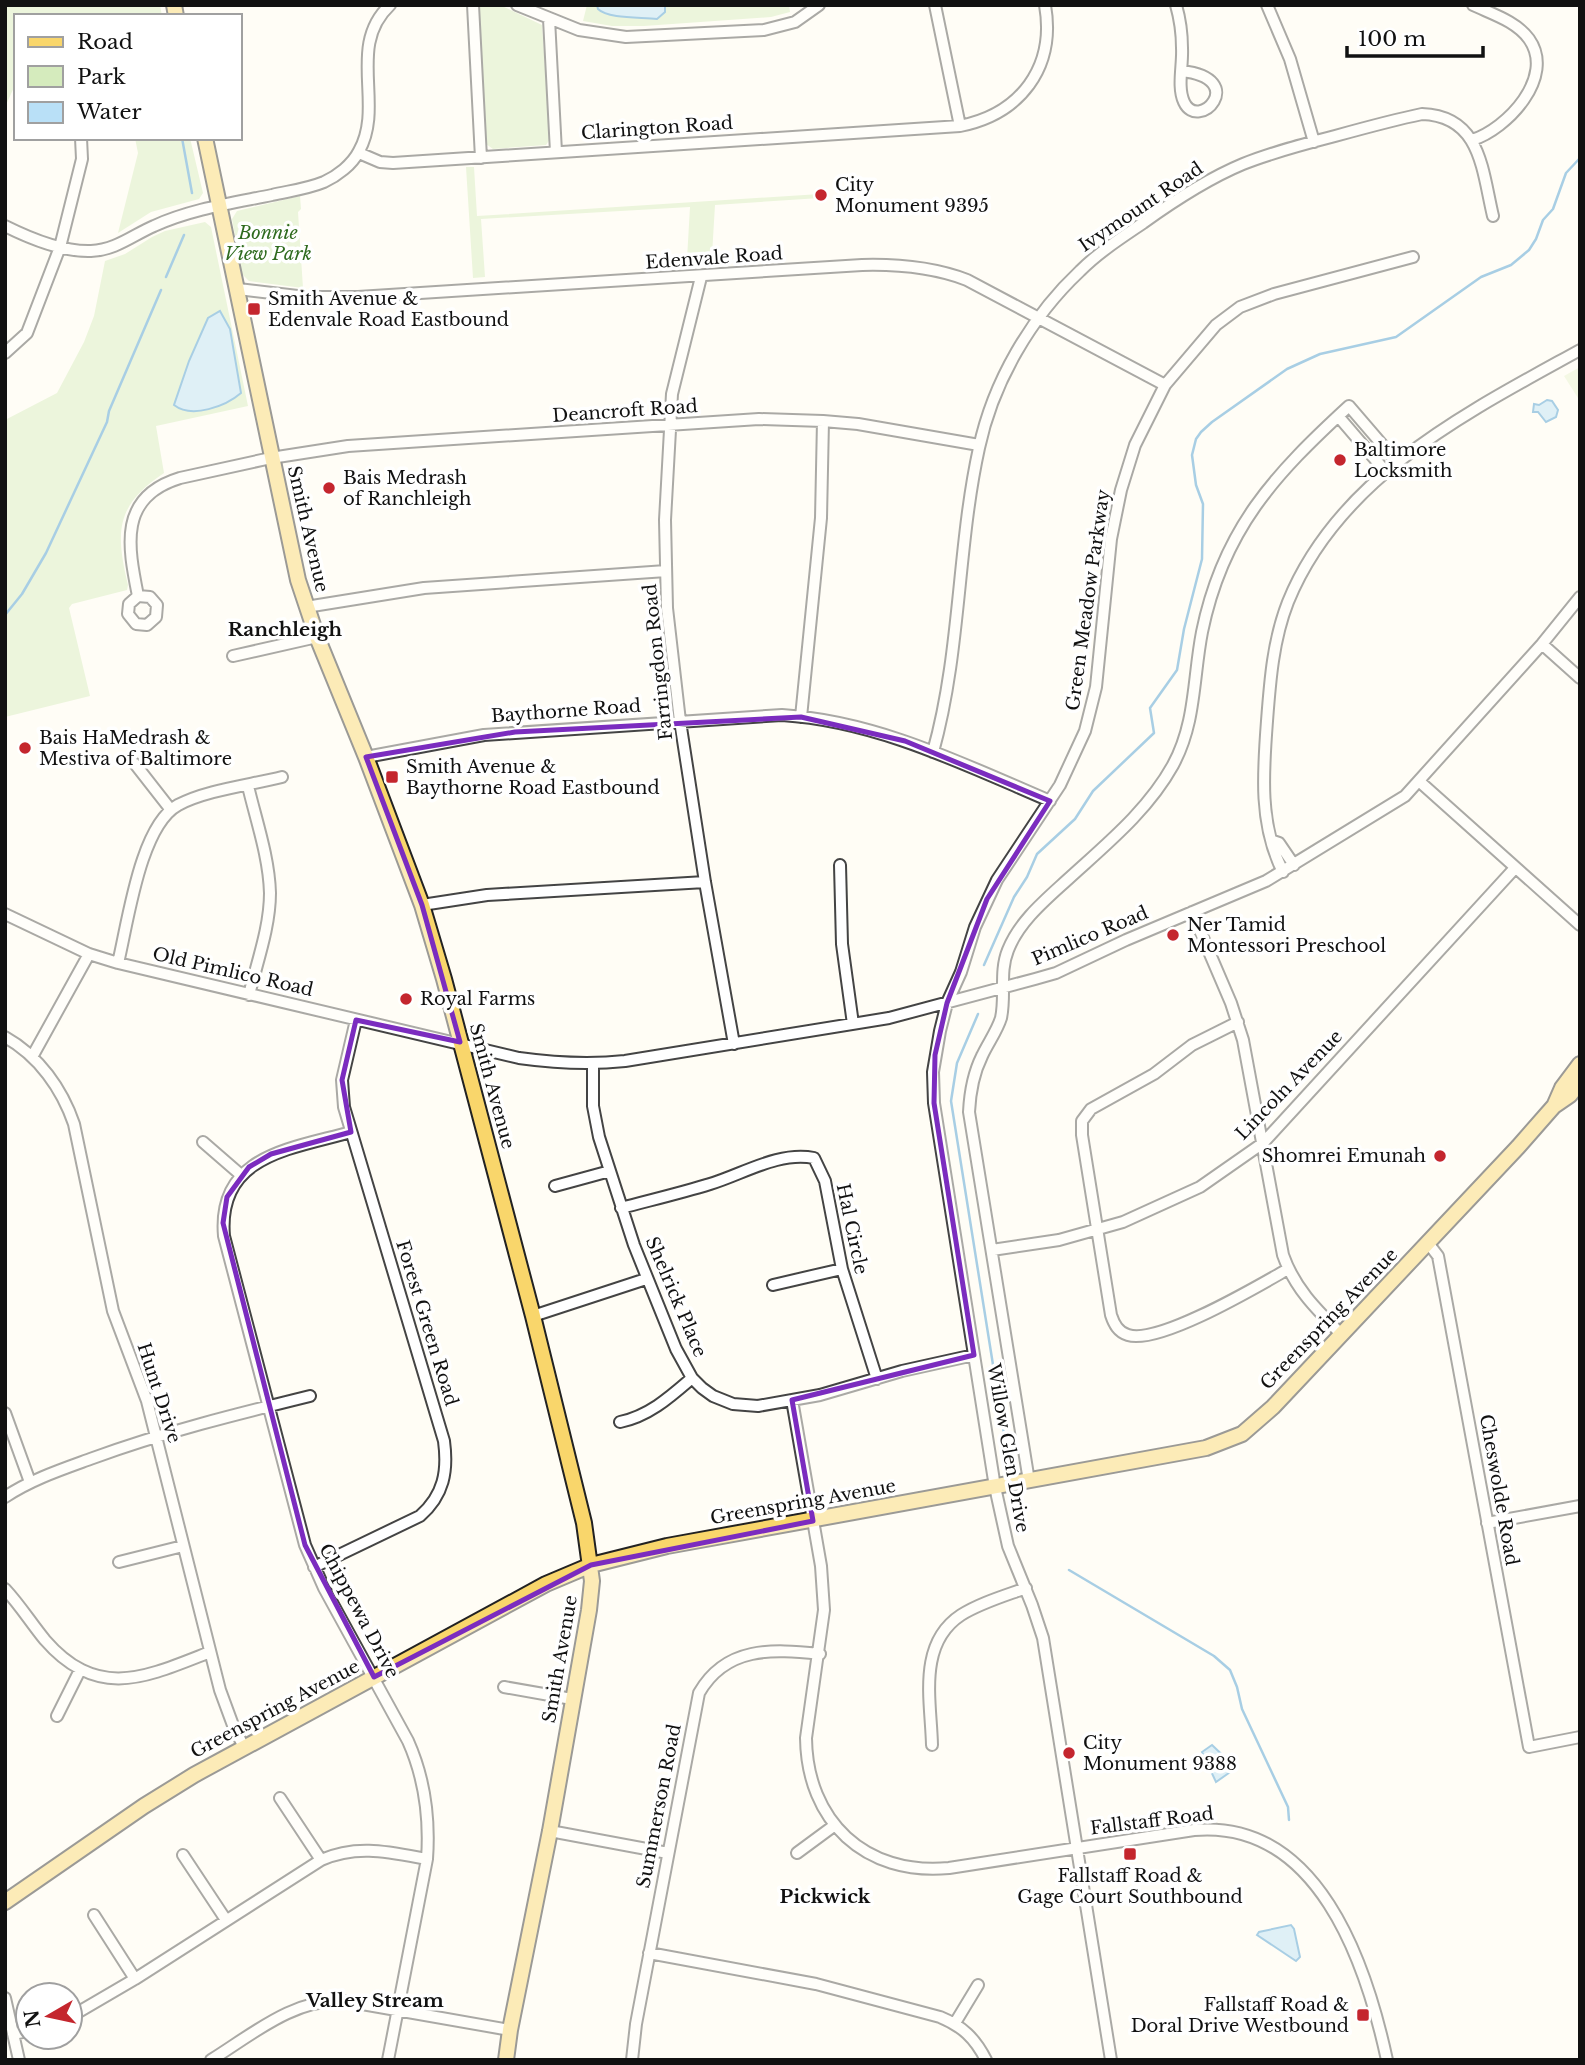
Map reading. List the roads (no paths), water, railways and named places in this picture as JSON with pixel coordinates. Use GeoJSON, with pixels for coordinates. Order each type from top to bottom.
{"type":"FeatureCollection","features":[{"type":"Feature","properties":{"kind":"main road","name":"Smith Avenue"},"geometry":{"type":"LineString","coordinates":[[205,140],[290,548],[317,637],[422,905],[534,1316],[584,1524],[591,1565],[589,1611],[506,2060]]}},
{"type":"Feature","properties":{"kind":"main road","name":"Greenspring Avenue"},"geometry":{"type":"LineString","coordinates":[[1554,1106],[1562,1087],[1579,1065]]}},
{"type":"Feature","properties":{"kind":"main road","name":"Greenspring Avenue"},"geometry":{"type":"LineString","coordinates":[[5,1902],[162,1794],[536,1589],[591,1565],[667,1546],[1206,1448],[1227,1441],[1255,1424],[1342,1335],[1554,1106],[1570,1095],[1580,1082]]}},
{"type":"Feature","properties":{"kind":"street"},"geometry":{"type":"LineString","coordinates":[[5,226],[60,247],[92,251],[115,247],[161,222],[220,205],[322,183],[343,170],[359,153],[368,117],[367,48],[378,20],[390,5]]}},
{"type":"Feature","properties":{"kind":"street"},"geometry":{"type":"LineString","coordinates":[[473,5],[481,158]]}},
{"type":"Feature","properties":{"kind":"street"},"geometry":{"type":"LineString","coordinates":[[517,5],[579,30],[602,35],[648,36],[764,30],[795,22],[819,5]]}},
{"type":"Feature","properties":{"kind":"street"},"geometry":{"type":"LineString","coordinates":[[935,5],[960,126]]}},
{"type":"Feature","properties":{"kind":"street","name":"Clarington Road"},"geometry":{"type":"LineString","coordinates":[[359,153],[380,162],[393,163],[960,126],[990,118],[1024,92],[1042,62],[1046,46],[1045,5]]}},
{"type":"Feature","properties":{"kind":"street"},"geometry":{"type":"LineString","coordinates":[[1176,5],[1182,47],[1182,71]]}},
{"type":"Feature","properties":{"kind":"street"},"geometry":{"type":"LineString","coordinates":[[1267,5],[1290,59],[1314,142]]}},
{"type":"Feature","properties":{"kind":"street"},"geometry":{"type":"LineString","coordinates":[[1473,5],[1520,29],[1534,47],[1537,58],[1532,83],[1511,116],[1487,135],[1472,140],[1493,216]]}},
{"type":"Feature","properties":{"kind":"street"},"geometry":{"type":"LineString","coordinates":[[549,19],[556,152]]}},
{"type":"Feature","properties":{"kind":"street","name":"Ivymount Road"},"geometry":{"type":"LineString","coordinates":[[933,752],[943,719],[952,667],[972,485],[979,445],[996,393],[1013,358],[1039,317],[1063,288],[1100,253],[1174,200],[1245,163],[1422,114],[1436,114],[1448,118],[1466,130],[1472,140]]}},
{"type":"Feature","properties":{"kind":"street"},"geometry":{"type":"LineString","coordinates":[[5,353],[27,333],[60,247],[82,159],[81,140]]}},
{"type":"Feature","properties":{"kind":"street","name":"Green Meadow Parkway"},"geometry":{"type":"LineString","coordinates":[[947,1003],[961,972],[975,927],[996,880],[1050,801],[1069,768],[1085,731],[1096,687],[1111,539],[1121,490],[1136,445],[1165,384],[1216,325],[1240,307],[1275,294],[1413,257]]}},
{"type":"Feature","properties":{"kind":"street","name":"Edenvale Road"},"geometry":{"type":"LineString","coordinates":[[238,289],[306,297],[358,297],[862,265],[911,266],[968,280],[1165,384]]}},
{"type":"Feature","properties":{"kind":"street","name":"Farringdon Road"},"geometry":{"type":"LineString","coordinates":[[701,277],[675,377],[670,426],[666,571],[669,640],[680,721],[734,1044]]}},
{"type":"Feature","properties":{"kind":"street"},"geometry":{"type":"LineString","coordinates":[[1283,872],[1272,850],[1273,841],[1265,811],[1263,779],[1273,659],[1288,602],[1310,557],[1349,508],[1386,472],[1464,415],[1580,350]]}},
{"type":"Feature","properties":{"kind":"street"},"geometry":{"type":"LineString","coordinates":[[1003,987],[1005,958],[1021,928],[1041,904],[1137,814],[1172,767],[1181,750],[1191,717],[1205,619],[1228,552],[1245,520],[1279,474],[1349,406],[1398,463]]}},
{"type":"Feature","properties":{"kind":"street"},"geometry":{"type":"LineString","coordinates":[[1338,416],[1386,472]]}},
{"type":"Feature","properties":{"kind":"street","name":"Deancroft Road"},"geometry":{"type":"LineString","coordinates":[[138,596],[129,540],[131,524],[143,500],[166,482],[313,450],[382,443],[759,419],[858,424],[979,445]]}},
{"type":"Feature","properties":{"kind":"street"},"geometry":{"type":"LineString","coordinates":[[801,717],[821,519],[823,421]]}},
{"type":"Feature","properties":{"kind":"street"},"geometry":{"type":"LineString","coordinates":[[306,607],[424,588],[666,571]]}},
{"type":"Feature","properties":{"kind":"street","name":"Pimlico Road"},"geometry":{"type":"LineString","coordinates":[[460,1042],[519,1058],[548,1062],[593,1064],[648,1058],[910,1014],[1056,973],[1283,872],[1388,809],[1420,782],[1580,597]]}},
{"type":"Feature","properties":{"kind":"street"},"geometry":{"type":"LineString","coordinates":[[233,656],[317,637]]}},
{"type":"Feature","properties":{"kind":"street"},"geometry":{"type":"LineString","coordinates":[[1542,644],[1580,678]]}},
{"type":"Feature","properties":{"kind":"street","name":"Baythorne Road"},"geometry":{"type":"LineString","coordinates":[[366,757],[484,734],[782,715],[851,724],[933,752],[1050,801]]}},
{"type":"Feature","properties":{"kind":"street"},"geometry":{"type":"LineString","coordinates":[[135,764],[170,810]]}},
{"type":"Feature","properties":{"kind":"street"},"geometry":{"type":"LineString","coordinates":[[118,963],[149,839],[170,810],[193,799],[282,777]]}},
{"type":"Feature","properties":{"kind":"street"},"geometry":{"type":"LineString","coordinates":[[1420,782],[1580,925]]}},
{"type":"Feature","properties":{"kind":"street"},"geometry":{"type":"LineString","coordinates":[[248,786],[266,862],[270,895],[249,995]]}},
{"type":"Feature","properties":{"kind":"street"},"geometry":{"type":"LineString","coordinates":[[1273,841],[1279,843],[1294,865]]}},
{"type":"Feature","properties":{"kind":"street"},"geometry":{"type":"LineString","coordinates":[[840,865],[842,944],[853,1024]]}},
{"type":"Feature","properties":{"kind":"street","name":"Lincoln Avenue"},"geometry":{"type":"LineString","coordinates":[[992,1250],[1098,1231],[1147,1213],[1200,1186],[1263,1143],[1515,868]]}},
{"type":"Feature","properties":{"kind":"street"},"geometry":{"type":"LineString","coordinates":[[422,905],[487,895],[705,882]]}},
{"type":"Feature","properties":{"kind":"street"},"geometry":{"type":"LineString","coordinates":[[1192,912],[1244,1040],[1283,1255],[1300,1292],[1342,1335]]}},
{"type":"Feature","properties":{"kind":"street","name":"Old Pimlico Road"},"geometry":{"type":"LineString","coordinates":[[5,914],[89,954],[118,963],[460,1042]]}},
{"type":"Feature","properties":{"kind":"street"},"geometry":{"type":"LineString","coordinates":[[32,1057],[89,954]]}},
{"type":"Feature","properties":{"kind":"street","name":"Willow Glen Drive"},"geometry":{"type":"LineString","coordinates":[[1003,987],[1001,1018],[974,1074],[970,1100],[971,1128],[1029,1481]]}},
{"type":"Feature","properties":{"kind":"street","name":"Willow Glen Drive"},"geometry":{"type":"LineString","coordinates":[[947,1003],[935,1055],[933,1090],[974,1355],[995,1487],[1008,1546],[1038,1621],[1045,1649],[1111,2060]]}},
{"type":"Feature","properties":{"kind":"street","name":"Forest Green Road"},"geometry":{"type":"LineString","coordinates":[[314,1567],[420,1516],[438,1496],[446,1471],[444,1441],[344,1107],[342,1080],[356,1020]]}},
{"type":"Feature","properties":{"kind":"street"},"geometry":{"type":"LineString","coordinates":[[1238,1021],[1199,1041],[1154,1074],[1091,1109],[1082,1121],[1111,1315],[1120,1331],[1128,1335],[1146,1335],[1211,1310],[1288,1269]]}},
{"type":"Feature","properties":{"kind":"street","name":"Hunt Drive"},"geometry":{"type":"LineString","coordinates":[[5,1037],[32,1057],[46,1072],[63,1098],[74,1124],[113,1311],[142,1387],[156,1435],[223,1700],[244,1747]]}},
{"type":"Feature","properties":{"kind":"street","name":"Shelrick Place"},"geometry":{"type":"LineString","coordinates":[[593,1064],[596,1121],[621,1208],[646,1279],[676,1349],[692,1378],[713,1396],[733,1404],[758,1406],[832,1392],[974,1355]]}},
{"type":"Feature","properties":{"kind":"street","name":"Chippewa Drive"},"geometry":{"type":"LineString","coordinates":[[351,1132],[271,1154],[260,1160],[241,1175],[227,1196],[223,1223],[224,1236],[297,1520],[314,1567],[408,1741],[422,1778],[428,1819],[427,1859],[388,2060]]}},
{"type":"Feature","properties":{"kind":"street"},"geometry":{"type":"LineString","coordinates":[[203,1142],[241,1175]]}},
{"type":"Feature","properties":{"kind":"street","name":"Hal Circle"},"geometry":{"type":"LineString","coordinates":[[621,1208],[709,1185],[782,1158],[814,1158],[825,1181],[842,1269],[877,1379]]}},
{"type":"Feature","properties":{"kind":"street"},"geometry":{"type":"LineString","coordinates":[[555,1186],[610,1171]]}},
{"type":"Feature","properties":{"kind":"street","name":"Cheswolde Road"},"geometry":{"type":"LineString","coordinates":[[1428,1243],[1438,1256],[1529,1746],[1580,1737]]}},
{"type":"Feature","properties":{"kind":"street"},"geometry":{"type":"LineString","coordinates":[[774,1285],[842,1269]]}},
{"type":"Feature","properties":{"kind":"street"},"geometry":{"type":"LineString","coordinates":[[534,1316],[646,1279]]}},
{"type":"Feature","properties":{"kind":"street"},"geometry":{"type":"LineString","coordinates":[[620,1422],[644,1414],[669,1399],[692,1378]]}},
{"type":"Feature","properties":{"kind":"street"},"geometry":{"type":"LineString","coordinates":[[5,1497],[30,1482],[156,1435],[310,1396]]}},
{"type":"Feature","properties":{"kind":"street"},"geometry":{"type":"LineString","coordinates":[[792,1400],[823,1585],[820,1654],[806,1738],[807,1751],[816,1795],[835,1825],[865,1851],[888,1862],[913,1868],[949,1868],[1078,1848]]}},
{"type":"Feature","properties":{"kind":"street"},"geometry":{"type":"LineString","coordinates":[[5,1413],[30,1482]]}},
{"type":"Feature","properties":{"kind":"street"},"geometry":{"type":"LineString","coordinates":[[1487,1523],[1580,1506]]}},
{"type":"Feature","properties":{"kind":"street"},"geometry":{"type":"LineString","coordinates":[[120,1562],[183,1546]]}},
{"type":"Feature","properties":{"kind":"street"},"geometry":{"type":"LineString","coordinates":[[932,1745],[930,1664],[943,1629],[962,1614],[1026,1588]]}},
{"type":"Feature","properties":{"kind":"street"},"geometry":{"type":"LineString","coordinates":[[5,1589],[55,1650],[80,1670],[107,1679],[132,1679],[210,1652]]}},
{"type":"Feature","properties":{"kind":"street","name":"Summerson Road"},"geometry":{"type":"LineString","coordinates":[[632,2060],[636,2024],[695,1706],[706,1681],[724,1665],[748,1655],[774,1650],[820,1654]]}},
{"type":"Feature","properties":{"kind":"street"},"geometry":{"type":"LineString","coordinates":[[57,1716],[80,1670]]}},
{"type":"Feature","properties":{"kind":"street"},"geometry":{"type":"LineString","coordinates":[[504,1687],[572,1699]]}},
{"type":"Feature","properties":{"kind":"street"},"geometry":{"type":"LineString","coordinates":[[280,1798],[321,1860]]}},
{"type":"Feature","properties":{"kind":"street"},"geometry":{"type":"LineString","coordinates":[[797,1853],[835,1825]]}},
{"type":"Feature","properties":{"kind":"street","name":"Fallstaff Road"},"geometry":{"type":"LineString","coordinates":[[1078,1848],[1206,1829],[1248,1835],[1281,1852],[1306,1875],[1323,1897],[1352,1945],[1372,1998],[1387,2060]]}},
{"type":"Feature","properties":{"kind":"street"},"geometry":{"type":"LineString","coordinates":[[550,1830],[668,1853]]}},
{"type":"Feature","properties":{"kind":"street"},"geometry":{"type":"LineString","coordinates":[[84,2009],[335,1853],[377,1849],[427,1859]]}},
{"type":"Feature","properties":{"kind":"street"},"geometry":{"type":"LineString","coordinates":[[183,1855],[226,1920]]}},
{"type":"Feature","properties":{"kind":"street"},"geometry":{"type":"LineString","coordinates":[[93,1915],[135,1979]]}},
{"type":"Feature","properties":{"kind":"street"},"geometry":{"type":"LineString","coordinates":[[649,1953],[816,1984],[913,2009],[955,2024],[969,2034],[986,2060]]}},
{"type":"Feature","properties":{"kind":"street"},"geometry":{"type":"LineString","coordinates":[[955,2024],[978,1985]]}},
{"type":"Feature","properties":{"kind":"street"},"geometry":{"type":"LineString","coordinates":[[5,1998],[19,2060]]}},
{"type":"Feature","properties":{"kind":"street"},"geometry":{"type":"LineString","coordinates":[[211,2060],[280,2016],[306,2004],[332,2000],[510,2030]]}},
{"type":"Feature","properties":{"kind":"water"},"geometry":{"type":"Polygon","coordinates":[[[597,5],[665,5],[665,12],[657,19],[626,17],[609,15],[598,9],[597,5]]]}},
{"type":"Feature","properties":{"kind":"water"},"geometry":{"type":"Polygon","coordinates":[[[220,311],[230,329],[241,393],[209,409],[181,409],[174,405],[189,361],[208,318],[220,311]]]}},
{"type":"Feature","properties":{"kind":"water"},"geometry":{"type":"Polygon","coordinates":[[[1547,400],[1552,401],[1558,410],[1556,417],[1546,422],[1538,412],[1533,412],[1534,404],[1539,405],[1547,400]]]}},
{"type":"Feature","properties":{"kind":"water"},"geometry":{"type":"Polygon","coordinates":[[[1212,1745],[1236,1768],[1216,1782],[1202,1752],[1212,1745]]]}},
{"type":"Feature","properties":{"kind":"water"},"geometry":{"type":"Polygon","coordinates":[[[1291,1925],[1300,1957],[1296,1961],[1257,1935],[1259,1932],[1291,1925]]]}},
{"type":"Feature","properties":{"kind":"waterway"},"geometry":{"type":"LineString","coordinates":[[182,140],[192,193]]}},
{"type":"Feature","properties":{"kind":"waterway"},"geometry":{"type":"LineString","coordinates":[[984,965],[1014,897],[1037,854],[1075,819],[1093,791],[1154,733],[1150,708],[1177,670],[1184,629],[1202,559],[1203,504],[1196,485],[1192,455],[1196,439],[1201,432],[1287,369],[1320,354],[1396,337],[1481,277],[1511,265],[1529,250],[1543,220],[1553,209],[1566,173],[1580,158]]}},
{"type":"Feature","properties":{"kind":"waterway"},"geometry":{"type":"LineString","coordinates":[[166,277],[184,235]]}},
{"type":"Feature","properties":{"kind":"waterway"},"geometry":{"type":"LineString","coordinates":[[5,615],[22,594],[46,553],[107,422],[109,411],[161,290]]}},
{"type":"Feature","properties":{"kind":"waterway"},"geometry":{"type":"LineString","coordinates":[[978,1014],[957,1063],[951,1101],[1008,1459]]}},
{"type":"Feature","properties":{"kind":"waterway"},"geometry":{"type":"LineString","coordinates":[[1069,1570],[1214,1656],[1230,1670],[1242,1709],[1288,1807],[1289,1820]]}},
{"type":"Feature","properties":{"kind":"place","name":"City Monument 9395"},"geometry":{"type":"Point","coordinates":[821,195]}},
{"type":"Feature","properties":{"kind":"place","name":"Smith Avenue & Edenvale Road Eastbound"},"geometry":{"type":"Point","coordinates":[254,309]}},
{"type":"Feature","properties":{"kind":"place","name":"Baltimore Locksmith"},"geometry":{"type":"Point","coordinates":[1340,460]}},
{"type":"Feature","properties":{"kind":"place","name":"Bais Medrash of Ranchleigh"},"geometry":{"type":"Point","coordinates":[329,488]}},
{"type":"Feature","properties":{"kind":"place","name":"Bais HaMedrash & Mestiva of Baltimore"},"geometry":{"type":"Point","coordinates":[25,748]}},
{"type":"Feature","properties":{"kind":"place","name":"Smith Avenue & Baythorne Road Eastbound"},"geometry":{"type":"Point","coordinates":[392,777]}},
{"type":"Feature","properties":{"kind":"place","name":"Ner Tamid Montessori Preschool"},"geometry":{"type":"Point","coordinates":[1173,935]}},
{"type":"Feature","properties":{"kind":"place","name":"Royal Farms"},"geometry":{"type":"Point","coordinates":[406,999]}},
{"type":"Feature","properties":{"kind":"place","name":"Shomrei Emunah"},"geometry":{"type":"Point","coordinates":[1440,1156]}},
{"type":"Feature","properties":{"kind":"place","name":"City Monument 9388"},"geometry":{"type":"Point","coordinates":[1069,1753]}},
{"type":"Feature","properties":{"kind":"place","name":"Fallstaff Road & Gage Court Southbound"},"geometry":{"type":"Point","coordinates":[1130,1854]}},
{"type":"Feature","properties":{"kind":"place","name":"Fallstaff Road & Doral Drive Westbound"},"geometry":{"type":"Point","coordinates":[1363,2015]}},
{"type":"Feature","properties":{"kind":"district","name":"Ranchleigh"},"geometry":{"type":"Point","coordinates":[285,629]}},
{"type":"Feature","properties":{"kind":"district","name":"Pickwick"},"geometry":{"type":"Point","coordinates":[825,1896]}},
{"type":"Feature","properties":{"kind":"district","name":"Valley Stream"},"geometry":{"type":"Point","coordinates":[375,2000]}},
{"type":"Feature","properties":{"kind":"park label","name":"Bonnie View Park"},"geometry":{"type":"Point","coordinates":[268,243]}}]}
